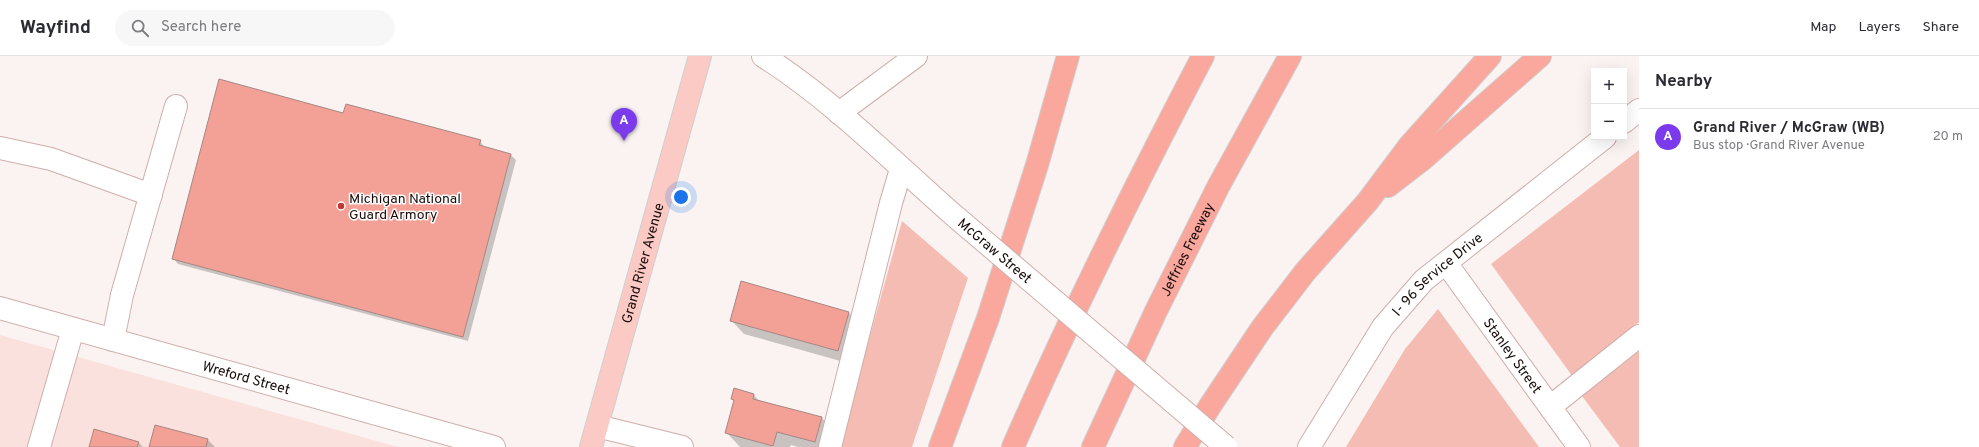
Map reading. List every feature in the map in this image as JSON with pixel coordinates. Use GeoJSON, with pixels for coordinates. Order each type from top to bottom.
{"type":"FeatureCollection","features":[{"type":"Feature","properties":{"kind":"highway"},"geometry":{"type":"LineString","coordinates":[[940,447],[990,312],[1037,165],[1068,56]]}},
{"type":"Feature","properties":{"kind":"highway"},"geometry":{"type":"LineString","coordinates":[[1013,447],[1146,166],[1203,56]]}},
{"type":"Feature","properties":{"kind":"highway","name":"Jeffries Freeway"},"geometry":{"type":"LineString","coordinates":[[1093,447],[1156,312],[1215,194],[1290,56]]}},
{"type":"Feature","properties":{"kind":"highway"},"geometry":{"type":"LineString","coordinates":[[1185,447],[1210,406],[1262,328],[1305,272],[1368,201],[1410,145],[1490,56]]}},
{"type":"Feature","properties":{"kind":"highway"},"geometry":{"type":"LineString","coordinates":[[1368,201],[1423,159],[1540,56]]}},
{"type":"Feature","properties":{"kind":"main road","name":"Grand River Avenue"},"geometry":{"type":"LineString","coordinates":[[591,447],[700,56]]}},
{"type":"Feature","properties":{"kind":"street","name":"McGraw Street"},"geometry":{"type":"LineString","coordinates":[[763,56],[779,66],[839,113],[957,218],[1226,447]]}},
{"type":"Feature","properties":{"kind":"street"},"geometry":{"type":"LineString","coordinates":[[839,113],[916,56]]}},
{"type":"Feature","properties":{"kind":"street"},"geometry":{"type":"LineString","coordinates":[[113,340],[117,313],[176,106]]}},
{"type":"Feature","properties":{"kind":"street"},"geometry":{"type":"LineString","coordinates":[[1627,120],[1639,110]]}},
{"type":"Feature","properties":{"kind":"street","name":"I- 96 Service Drive"},"geometry":{"type":"LineString","coordinates":[[1309,447],[1383,327],[1424,280],[1600,140]]}},
{"type":"Feature","properties":{"kind":"street"},"geometry":{"type":"LineString","coordinates":[[0,148],[51,159],[151,196]]}},
{"type":"Feature","properties":{"kind":"street"},"geometry":{"type":"LineString","coordinates":[[830,447],[891,203],[901,169]]}},
{"type":"Feature","properties":{"kind":"street","name":"Stanley Street"},"geometry":{"type":"LineString","coordinates":[[1446,263],[1580,447]]}},
{"type":"Feature","properties":{"kind":"street","name":"Wreford Street"},"geometry":{"type":"LineString","coordinates":[[0,308],[494,447]]}},
{"type":"Feature","properties":{"kind":"street"},"geometry":{"type":"LineString","coordinates":[[39,447],[73,328]]}},
{"type":"Feature","properties":{"kind":"street"},"geometry":{"type":"LineString","coordinates":[[1550,407],[1639,336]]}},
{"type":"Feature","properties":{"kind":"street"},"geometry":{"type":"LineString","coordinates":[[597,426],[682,447]]}},
{"type":"Feature","properties":{"kind":"shaded area"},"geometry":{"type":"Polygon","coordinates":[[[1639,150],[1639,322],[1573,377],[1491,264],[1639,150]]]}},
{"type":"Feature","properties":{"kind":"shaded area"},"geometry":{"type":"Polygon","coordinates":[[[902,221],[968,278],[912,447],[839,447],[902,221]]]}},
{"type":"Feature","properties":{"kind":"shaded area"},"geometry":{"type":"Polygon","coordinates":[[[1438,309],[1539,447],[1346,447],[1405,349],[1438,309]]]}},
{"type":"Feature","properties":{"kind":"shaded area"},"geometry":{"type":"Polygon","coordinates":[[[0,335],[398,447],[0,447],[0,335]]]}},
{"type":"Feature","properties":{"kind":"shaded area"},"geometry":{"type":"Polygon","coordinates":[[[1639,351],[1639,447],[1620,447],[1582,396],[1639,351]]]}},
{"type":"Feature","properties":{"kind":"building","name":"Michigan National Guard Armory"},"geometry":{"type":"Polygon","coordinates":[[[219,79],[343,113],[346,104],[481,140],[479,145],[511,154],[463,337],[172,259],[219,79]]]}},
{"type":"Feature","properties":{"kind":"building"},"geometry":{"type":"Polygon","coordinates":[[[741,281],[849,312],[838,351],[730,321],[741,281]]]}},
{"type":"Feature","properties":{"kind":"building"},"geometry":{"type":"Polygon","coordinates":[[[734,388],[754,394],[753,399],[822,417],[815,442],[777,432],[773,446],[725,433],[734,400],[731,399],[734,388]]]}},
{"type":"Feature","properties":{"kind":"building"},"geometry":{"type":"Polygon","coordinates":[[[155,425],[208,439],[206,447],[149,447],[155,425]]]}},
{"type":"Feature","properties":{"kind":"building"},"geometry":{"type":"Polygon","coordinates":[[[94,429],[139,442],[137,447],[89,447],[94,429]]]}},
{"type":"Feature","properties":{"kind":"place","name":"Grand River / McGraw (WB)"},"geometry":{"type":"Point","coordinates":[624,141]}},
{"type":"Feature","properties":{"kind":"place","name":"Michigan National Guard Armory"},"geometry":{"type":"Point","coordinates":[341,206]}}]}
